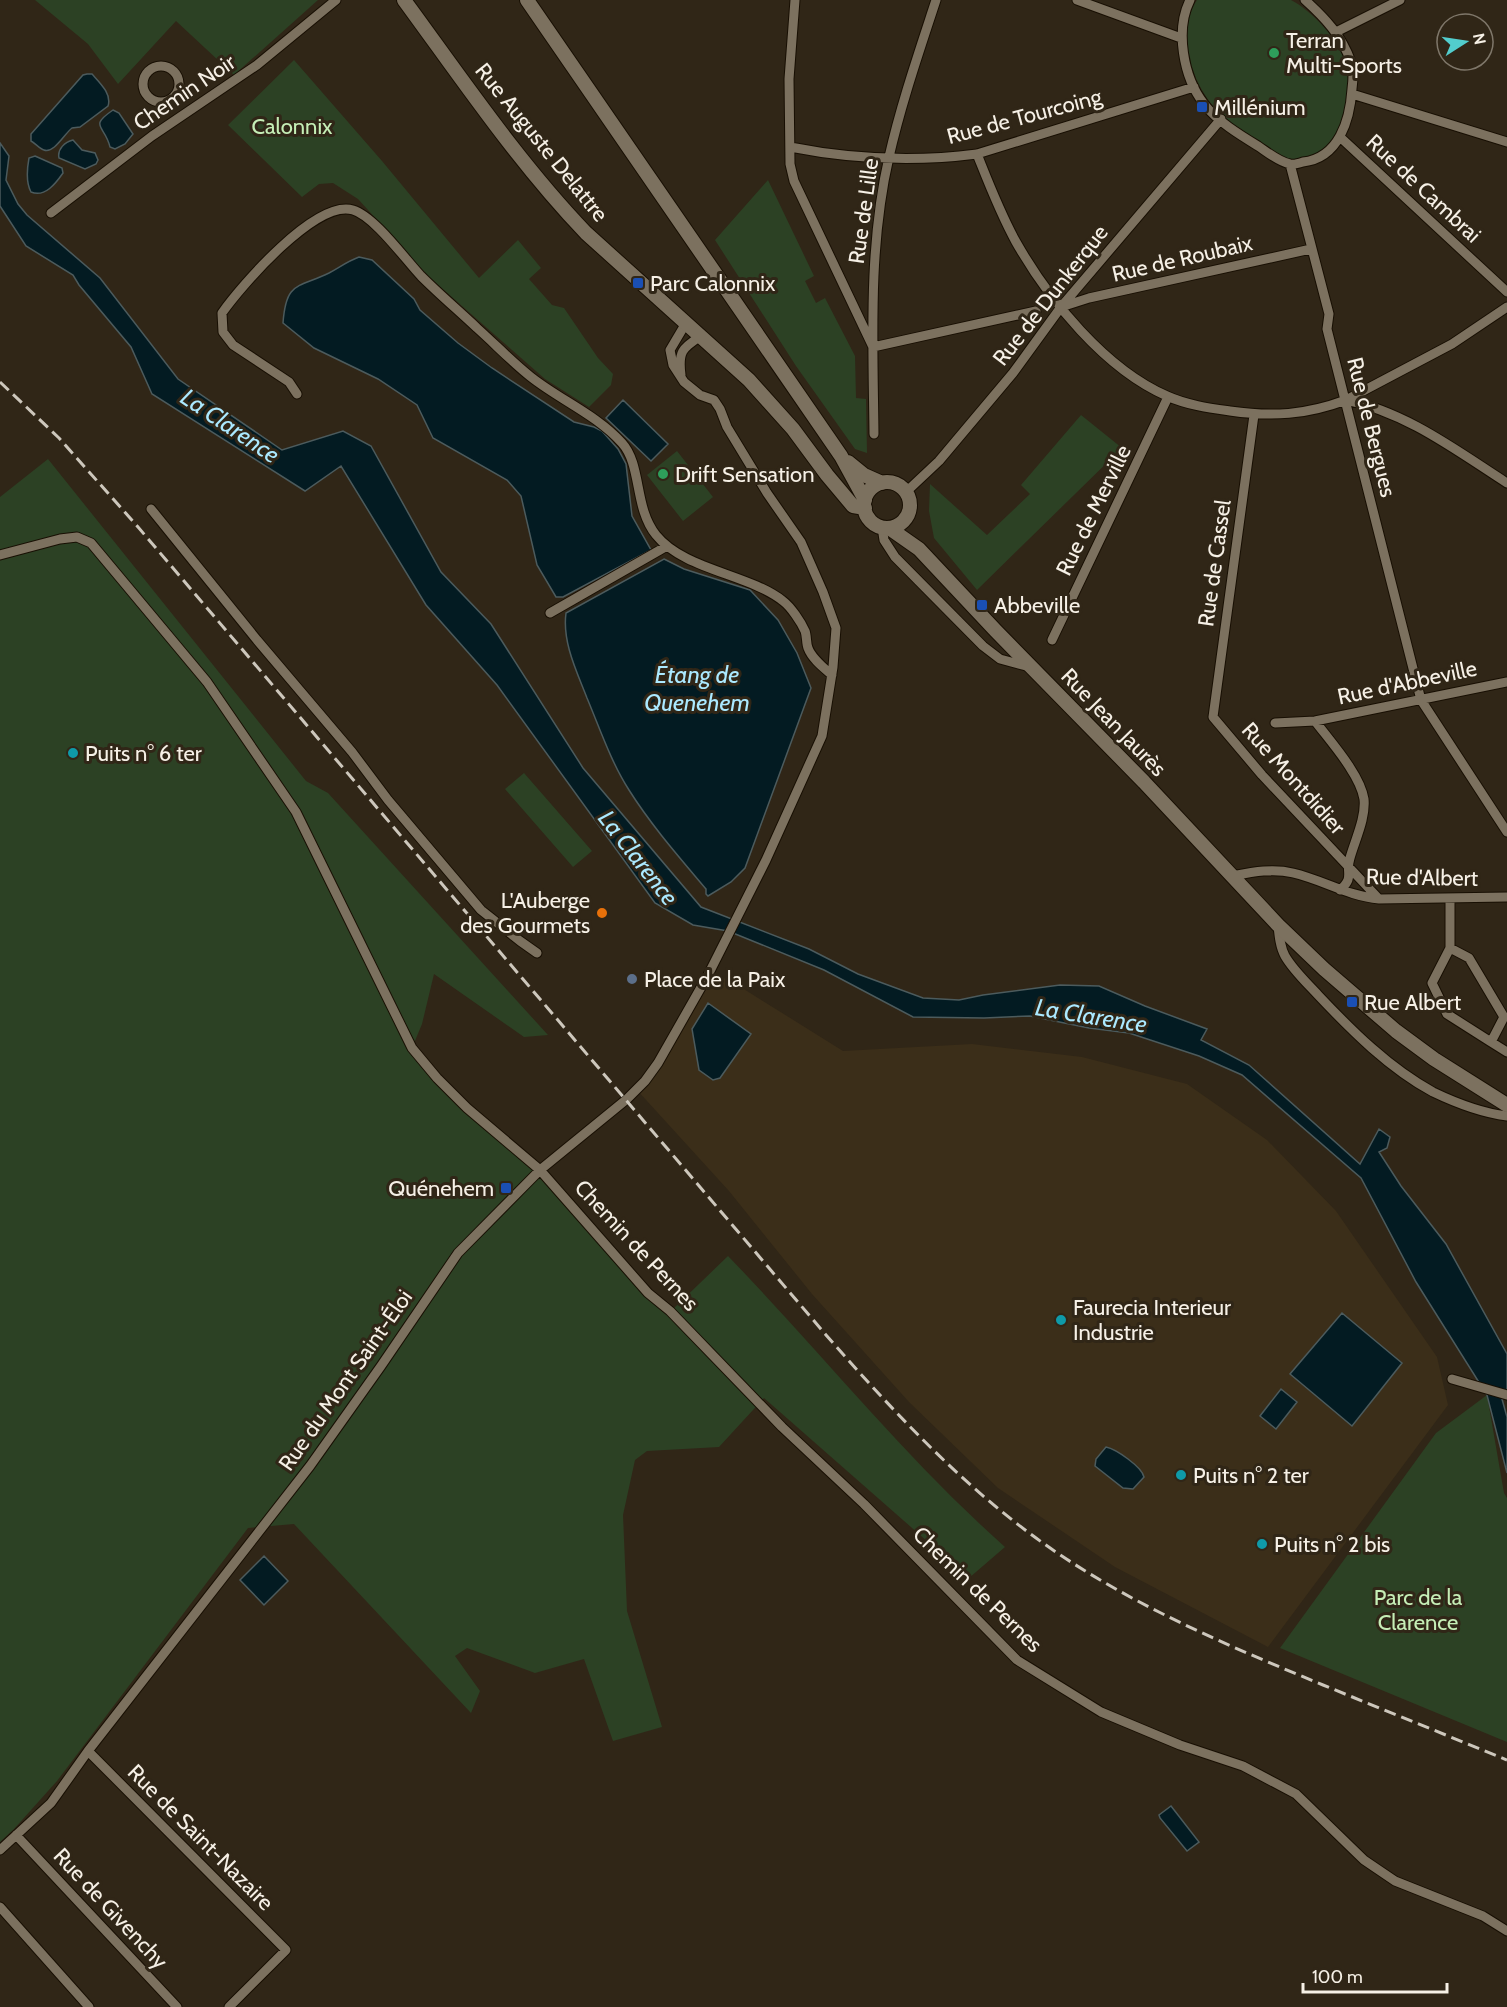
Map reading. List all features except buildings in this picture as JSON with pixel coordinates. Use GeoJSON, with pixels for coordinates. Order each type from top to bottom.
{"type":"FeatureCollection","features":[{"type":"Feature","properties":{"kind":"main road","name":"Rue Auguste Delattre"},"geometry":{"type":"LineString","coordinates":[[404,0],[519,154],[566,212],[586,233],[749,380],[793,429],[853,506],[865,504]]}},
{"type":"Feature","properties":{"kind":"main road"},"geometry":{"type":"LineString","coordinates":[[527,0],[841,456],[872,522],[885,527],[900,524],[908,514],[910,503],[906,492],[895,483],[882,483],[864,475],[841,456]]}},
{"type":"Feature","properties":{"kind":"main road"},"geometry":{"type":"LineString","coordinates":[[865,504],[870,491],[882,483]]}},
{"type":"Feature","properties":{"kind":"main road","name":"Rue Jean Jaurès"},"geometry":{"type":"LineString","coordinates":[[908,514],[919,549]]}},
{"type":"Feature","properties":{"kind":"main road","name":"Rue Jean Jaurès"},"geometry":{"type":"LineString","coordinates":[[885,527],[919,549],[1030,667],[1144,782],[1278,926],[1356,998],[1396,1031],[1434,1059],[1507,1105]]}},
{"type":"Feature","properties":{"kind":"street","name":"Chemin Noir"},"geometry":{"type":"LineString","coordinates":[[51,213],[184,113],[257,65],[336,0]]}},
{"type":"Feature","properties":{"kind":"street"},"geometry":{"type":"LineString","coordinates":[[795,0],[789,79],[790,164],[794,182],[873,347],[1036,311]]}},
{"type":"Feature","properties":{"kind":"street","name":"Rue de Lille"},"geometry":{"type":"LineString","coordinates":[[874,434],[872,292],[878,227],[889,158],[936,0]]}},
{"type":"Feature","properties":{"kind":"street"},"geometry":{"type":"LineString","coordinates":[[1077,0],[1181,38]]}},
{"type":"Feature","properties":{"kind":"street"},"geometry":{"type":"LineString","coordinates":[[1190,0],[1184,13],[1181,38],[1185,62],[1194,87],[1204,104],[1253,143],[1290,164],[1310,162],[1327,153],[1341,137],[1348,117],[1352,94],[1352,64],[1336,32],[1305,0]]}},
{"type":"Feature","properties":{"kind":"street"},"geometry":{"type":"LineString","coordinates":[[1336,32],[1400,0]]}},
{"type":"Feature","properties":{"kind":"street"},"geometry":{"type":"LineString","coordinates":[[166,66],[177,76],[178,91],[173,98],[159,102],[146,95],[142,81],[151,68],[166,66]]}},
{"type":"Feature","properties":{"kind":"street","name":"Rue de Tourcoing"},"geometry":{"type":"LineString","coordinates":[[790,147],[889,158],[943,159],[977,154],[1194,87]]}},
{"type":"Feature","properties":{"kind":"street"},"geometry":{"type":"LineString","coordinates":[[1352,94],[1507,142]]}},
{"type":"Feature","properties":{"kind":"street"},"geometry":{"type":"LineString","coordinates":[[173,98],[184,113]]}},
{"type":"Feature","properties":{"kind":"street","name":"Rue de Dunkerque"},"geometry":{"type":"LineString","coordinates":[[906,492],[939,461],[998,391],[1061,307],[1221,119]]}},
{"type":"Feature","properties":{"kind":"street","name":"Rue de Cambrai"},"geometry":{"type":"LineString","coordinates":[[1341,137],[1507,292]]}},
{"type":"Feature","properties":{"kind":"street"},"geometry":{"type":"LineString","coordinates":[[977,154],[1016,242],[1061,307],[1104,355],[1130,376],[1168,397],[1206,408],[1254,415],[1293,414],[1328,407],[1347,400],[1452,344],[1507,307]]}},
{"type":"Feature","properties":{"kind":"street","name":"Rue de Bergues"},"geometry":{"type":"LineString","coordinates":[[1290,164],[1329,314],[1327,329],[1343,393],[1347,400],[1421,700],[1507,832]]}},
{"type":"Feature","properties":{"kind":"street"},"geometry":{"type":"LineString","coordinates":[[297,394],[289,382],[233,345],[224,332],[222,313],[235,294],[270,256],[316,221],[333,212],[352,210],[371,221],[422,276],[529,376],[608,429],[624,445],[633,463],[642,511],[655,534],[667,546],[717,571],[756,584],[785,602],[805,631],[808,649],[832,675]]}},
{"type":"Feature","properties":{"kind":"street","name":"Rue de Roubaix"},"geometry":{"type":"LineString","coordinates":[[1061,307],[1089,298],[1311,249]]}},
{"type":"Feature","properties":{"kind":"street"},"geometry":{"type":"LineString","coordinates":[[686,323],[670,350],[673,365],[684,382],[700,394],[714,400],[727,427],[801,542],[836,628],[832,675]]}},
{"type":"Feature","properties":{"kind":"street"},"geometry":{"type":"LineString","coordinates":[[681,377],[679,360],[682,350],[701,336]]}},
{"type":"Feature","properties":{"kind":"street","name":"Rue de Merville"},"geometry":{"type":"LineString","coordinates":[[1052,640],[1168,397]]}},
{"type":"Feature","properties":{"kind":"street"},"geometry":{"type":"LineString","coordinates":[[1347,400],[1362,403],[1402,419],[1507,483]]}},
{"type":"Feature","properties":{"kind":"street","name":"Rue de Cassel"},"geometry":{"type":"LineString","coordinates":[[1213,717],[1254,415]]}},
{"type":"Feature","properties":{"kind":"street"},"geometry":{"type":"LineString","coordinates":[[151,509],[257,640],[352,752],[388,800],[481,910],[537,952]]}},
{"type":"Feature","properties":{"kind":"street"},"geometry":{"type":"LineString","coordinates":[[885,527],[884,540],[895,557],[983,646],[1000,659],[1030,667]]}},
{"type":"Feature","properties":{"kind":"street","name":"Chemin de Pernes"},"geometry":{"type":"LineString","coordinates":[[0,555],[60,539],[77,537],[91,543],[207,682],[296,812],[412,1048],[437,1078],[467,1108],[540,1170],[648,1293],[670,1311],[782,1427],[872,1512],[1017,1660],[1101,1713],[1180,1745],[1243,1766],[1296,1794],[1364,1860],[1395,1881],[1483,1916],[1507,1931]]}},
{"type":"Feature","properties":{"kind":"street"},"geometry":{"type":"LineString","coordinates":[[549,613],[667,546]]}},
{"type":"Feature","properties":{"kind":"street","name":"Rue du Mont Saint-Éloi"},"geometry":{"type":"LineString","coordinates":[[0,1850],[51,1803],[88,1751],[310,1466],[458,1253],[540,1170],[627,1099],[645,1081],[658,1063],[766,860],[822,736],[832,675]]}},
{"type":"Feature","properties":{"kind":"street","name":"Rue d'Abbeville"},"geometry":{"type":"LineString","coordinates":[[1275,723],[1315,721],[1507,682]]}},
{"type":"Feature","properties":{"kind":"street","name":"Rue Montdidier"},"geometry":{"type":"LineString","coordinates":[[1213,717],[1262,775],[1379,899]]}},
{"type":"Feature","properties":{"kind":"street"},"geometry":{"type":"LineString","coordinates":[[1315,721],[1353,772],[1364,799],[1362,820],[1348,865]]}},
{"type":"Feature","properties":{"kind":"street","name":"Rue Montdidier"},"geometry":{"type":"LineString","coordinates":[[1340,890],[1350,878],[1348,865]]}},
{"type":"Feature","properties":{"kind":"street","name":"Rue d'Albert"},"geometry":{"type":"LineString","coordinates":[[1232,876],[1262,870],[1292,873],[1359,897],[1379,899],[1507,897]]}},
{"type":"Feature","properties":{"kind":"street"},"geometry":{"type":"LineString","coordinates":[[1450,898],[1450,948],[1432,983],[1447,1014],[1507,1052]]}},
{"type":"Feature","properties":{"kind":"street"},"geometry":{"type":"LineString","coordinates":[[1278,926],[1285,957],[1368,1046],[1434,1092],[1487,1114],[1507,1116]]}},
{"type":"Feature","properties":{"kind":"street"},"geometry":{"type":"LineString","coordinates":[[1450,948],[1469,958],[1504,1017],[1491,1042]]}},
{"type":"Feature","properties":{"kind":"street"},"geometry":{"type":"LineString","coordinates":[[1452,1379],[1507,1395]]}},
{"type":"Feature","properties":{"kind":"street","name":"Rue de Saint-Nazaire"},"geometry":{"type":"LineString","coordinates":[[88,1751],[286,1950],[230,2007]]}},
{"type":"Feature","properties":{"kind":"street","name":"Rue de Givenchy"},"geometry":{"type":"LineString","coordinates":[[16,1835],[177,2007]]}},
{"type":"Feature","properties":{"kind":"street"},"geometry":{"type":"LineString","coordinates":[[0,1907],[89,2007]]}},
{"type":"Feature","properties":{"kind":"shaded area"},"geometry":{"type":"Polygon","coordinates":[[[716,974],[843,1051],[972,1044],[1082,1057],[1187,1084],[1267,1140],[1336,1211],[1437,1357],[1448,1405],[1268,1647],[1115,1567],[998,1488],[909,1402],[812,1294],[729,1191],[637,1090],[708,975],[716,974]]]}},
{"type":"Feature","properties":{"kind":"green space"},"geometry":{"type":"Polygon","coordinates":[[[35,0],[318,0],[234,75],[176,21],[118,84],[88,44],[35,0]]]}},
{"type":"Feature","properties":{"kind":"green space"},"geometry":{"type":"Polygon","coordinates":[[[1197,0],[1291,0],[1323,26],[1345,60],[1348,78],[1348,91],[1340,127],[1327,147],[1307,159],[1291,161],[1284,159],[1232,124],[1216,109],[1200,86],[1189,57],[1188,27],[1197,0]]]}},
{"type":"Feature","properties":{"kind":"green space","name":"Calonnix"},"geometry":{"type":"Polygon","coordinates":[[[294,60],[479,278],[518,240],[541,268],[529,279],[552,305],[564,308],[598,358],[613,374],[611,385],[589,407],[545,379],[429,277],[358,199],[333,183],[319,184],[302,197],[228,125],[294,60]]]}},
{"type":"Feature","properties":{"kind":"green space"},"geometry":{"type":"Polygon","coordinates":[[[768,180],[814,276],[805,281],[816,303],[825,298],[855,356],[856,398],[866,399],[867,453],[855,449],[796,366],[715,240],[768,180]]]}},
{"type":"Feature","properties":{"kind":"green space"},"geometry":{"type":"Polygon","coordinates":[[[1081,415],[1122,448],[977,590],[934,538],[929,511],[930,484],[987,535],[1030,494],[1021,485],[1081,415]]]}},
{"type":"Feature","properties":{"kind":"green space"},"geometry":{"type":"Polygon","coordinates":[[[677,451],[713,497],[683,521],[647,475],[677,451]]]}},
{"type":"Feature","properties":{"kind":"green space"},"geometry":{"type":"Polygon","coordinates":[[[48,459],[306,781],[328,793],[548,1035],[524,1037],[434,974],[422,1024],[412,1048],[437,1078],[540,1170],[648,1293],[671,1311],[728,1256],[898,1441],[968,1513],[1005,1547],[969,1578],[764,1398],[719,1447],[647,1451],[635,1460],[623,1515],[627,1611],[662,1727],[613,1741],[584,1659],[535,1673],[467,1648],[455,1656],[480,1691],[471,1713],[294,1524],[248,1528],[57,1781],[0,1842],[0,497],[48,459]]]}},
{"type":"Feature","properties":{"kind":"green space"},"geometry":{"type":"Polygon","coordinates":[[[524,773],[592,851],[573,867],[505,789],[524,773]]]}},
{"type":"Feature","properties":{"kind":"green space","name":"Parc de la Clarence"},"geometry":{"type":"Polygon","coordinates":[[[1487,1395],[1504,1493],[1507,1498],[1507,1742],[1280,1648],[1436,1433],[1487,1395]]]}},
{"type":"Feature","properties":{"kind":"water"},"geometry":{"type":"Polygon","coordinates":[[[92,74],[104,89],[108,97],[108,106],[80,127],[72,128],[52,149],[44,150],[31,141],[31,134],[83,75],[92,74]]]}},
{"type":"Feature","properties":{"kind":"water"},"geometry":{"type":"Polygon","coordinates":[[[113,110],[119,113],[133,134],[125,144],[115,149],[110,147],[100,127],[101,120],[113,110]]]}},
{"type":"Feature","properties":{"kind":"water"},"geometry":{"type":"Polygon","coordinates":[[[73,140],[82,150],[95,153],[98,160],[96,164],[85,169],[59,158],[62,146],[73,140]]]}},
{"type":"Feature","properties":{"kind":"water","name":"La Clarence"},"geometry":{"type":"Polygon","coordinates":[[[0,143],[9,156],[6,180],[18,204],[27,215],[100,278],[178,379],[282,450],[343,431],[371,446],[441,572],[491,624],[583,768],[701,907],[809,949],[858,974],[923,998],[959,1000],[1060,985],[1099,986],[1207,1029],[1201,1040],[1249,1065],[1360,1164],[1379,1129],[1390,1137],[1387,1148],[1379,1152],[1401,1186],[1446,1244],[1507,1354],[1507,1391],[1502,1399],[1507,1417],[1507,1473],[1487,1395],[1416,1282],[1361,1178],[1242,1075],[1199,1056],[1129,1033],[1089,1028],[1030,1016],[913,1017],[824,970],[728,931],[693,925],[655,903],[497,685],[426,605],[341,466],[305,491],[152,394],[131,347],[73,275],[26,246],[0,206],[0,143]]]}},
{"type":"Feature","properties":{"kind":"water"},"geometry":{"type":"Polygon","coordinates":[[[35,156],[62,168],[63,173],[50,188],[41,193],[31,192],[28,184],[29,158],[35,156]]]}},
{"type":"Feature","properties":{"kind":"water"},"geometry":{"type":"Polygon","coordinates":[[[359,257],[372,260],[414,299],[420,310],[458,343],[492,368],[574,422],[602,431],[618,449],[626,464],[632,516],[651,550],[563,597],[556,597],[537,565],[521,496],[507,480],[433,438],[417,405],[378,379],[314,348],[283,323],[287,300],[295,288],[359,257]]]}},
{"type":"Feature","properties":{"kind":"water"},"geometry":{"type":"Polygon","coordinates":[[[623,400],[668,444],[651,461],[606,418],[623,400]]]}},
{"type":"Feature","properties":{"kind":"water","name":"Étang de Quenehem"},"geometry":{"type":"Polygon","coordinates":[[[664,559],[684,569],[750,590],[778,620],[797,653],[811,688],[745,868],[731,882],[708,896],[706,889],[638,803],[617,768],[579,678],[566,635],[566,613],[664,559]]]}},
{"type":"Feature","properties":{"kind":"water"},"geometry":{"type":"Polygon","coordinates":[[[708,1003],[751,1034],[720,1078],[713,1080],[699,1070],[692,1029],[708,1003]]]}},
{"type":"Feature","properties":{"kind":"water"},"geometry":{"type":"Polygon","coordinates":[[[1342,1313],[1402,1363],[1352,1426],[1290,1374],[1342,1313]]]}},
{"type":"Feature","properties":{"kind":"water"},"geometry":{"type":"Polygon","coordinates":[[[1281,1389],[1297,1402],[1276,1429],[1260,1416],[1281,1389]]]}},
{"type":"Feature","properties":{"kind":"water"},"geometry":{"type":"Polygon","coordinates":[[[1106,1447],[1116,1451],[1139,1468],[1144,1477],[1133,1489],[1123,1488],[1095,1466],[1096,1459],[1106,1447]]]}},
{"type":"Feature","properties":{"kind":"water"},"geometry":{"type":"Polygon","coordinates":[[[264,1556],[288,1581],[264,1605],[240,1580],[264,1556]]]}},
{"type":"Feature","properties":{"kind":"water"},"geometry":{"type":"Polygon","coordinates":[[[1171,1806],[1199,1842],[1187,1851],[1160,1818],[1159,1815],[1171,1806]]]}},
{"type":"Feature","properties":{"kind":"railway"},"geometry":{"type":"LineString","coordinates":[[0,382],[59,438],[138,527],[826,1335],[911,1428],[971,1486],[1036,1538],[1131,1598],[1258,1658],[1507,1760]]}},
{"type":"Feature","properties":{"kind":"place","name":"Terran Multi-Sports"},"geometry":{"type":"Point","coordinates":[1274,53]}},
{"type":"Feature","properties":{"kind":"place","name":"Millénium"},"geometry":{"type":"Point","coordinates":[1202,107]}},
{"type":"Feature","properties":{"kind":"place","name":"Parc Calonnix"},"geometry":{"type":"Point","coordinates":[638,283]}},
{"type":"Feature","properties":{"kind":"place","name":"Drift Sensation"},"geometry":{"type":"Point","coordinates":[663,474]}},
{"type":"Feature","properties":{"kind":"place","name":"Abbeville"},"geometry":{"type":"Point","coordinates":[982,605]}},
{"type":"Feature","properties":{"kind":"place","name":"Puits n° 6 ter"},"geometry":{"type":"Point","coordinates":[73,753]}},
{"type":"Feature","properties":{"kind":"place","name":"L'Auberge des Gourmets"},"geometry":{"type":"Point","coordinates":[602,913]}},
{"type":"Feature","properties":{"kind":"place","name":"Place de la Paix"},"geometry":{"type":"Point","coordinates":[632,979]}},
{"type":"Feature","properties":{"kind":"place","name":"Rue Albert"},"geometry":{"type":"Point","coordinates":[1352,1002]}},
{"type":"Feature","properties":{"kind":"place","name":"Quénehem"},"geometry":{"type":"Point","coordinates":[506,1188]}},
{"type":"Feature","properties":{"kind":"place","name":"Faurecia Interieur Industrie"},"geometry":{"type":"Point","coordinates":[1061,1320]}},
{"type":"Feature","properties":{"kind":"place","name":"Puits n° 2 ter"},"geometry":{"type":"Point","coordinates":[1181,1475]}},
{"type":"Feature","properties":{"kind":"place","name":"Puits n° 2 bis"},"geometry":{"type":"Point","coordinates":[1262,1544]}}]}
